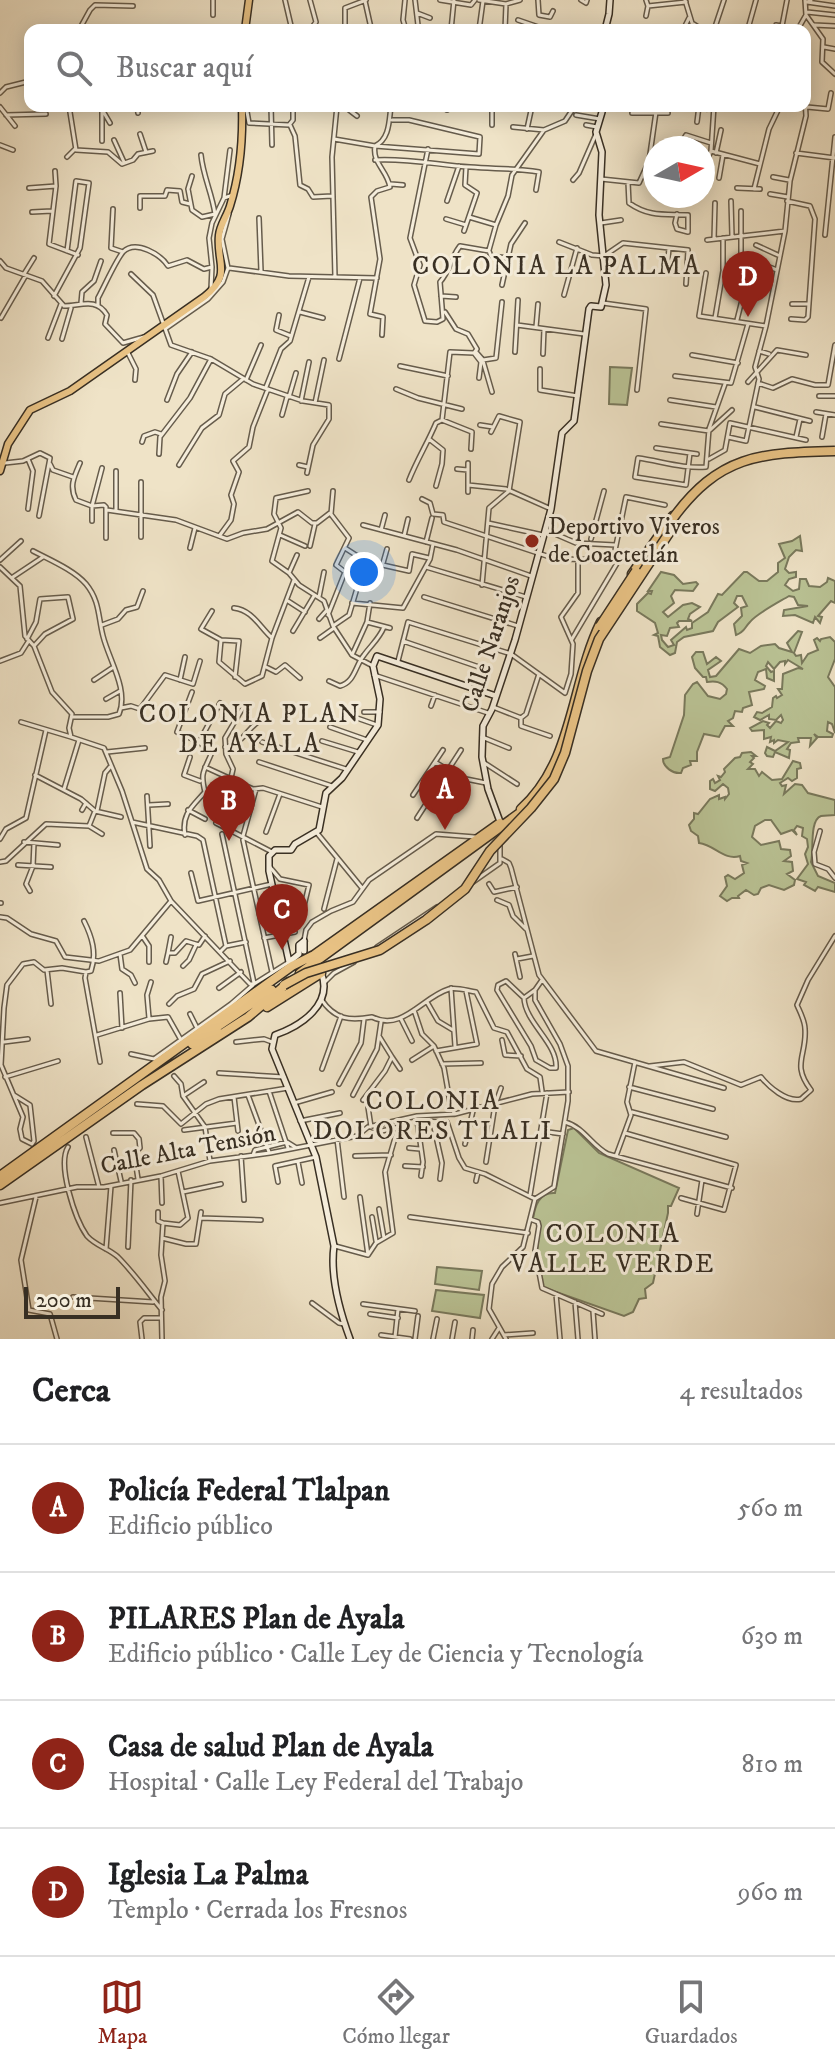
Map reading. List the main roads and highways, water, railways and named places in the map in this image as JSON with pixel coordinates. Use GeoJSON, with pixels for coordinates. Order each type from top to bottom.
{"type":"FeatureCollection","features":[{"type":"Feature","properties":{"kind":"highway"},"geometry":{"type":"LineString","coordinates":[[0,1176],[292,966],[314,955],[519,810],[542,786],[560,753],[587,653],[605,615],[686,498],[722,469],[754,456],[777,452],[835,452]]}},
{"type":"Feature","properties":{"kind":"highway"},"geometry":{"type":"LineString","coordinates":[[248,1017],[296,976],[532,804],[546,787],[565,752],[589,662],[600,636],[618,604],[687,504],[702,488],[743,464],[772,457],[835,452]]}},
{"type":"Feature","properties":{"kind":"highway"},"geometry":{"type":"LineString","coordinates":[[142,1085],[158,1069],[218,1027],[305,972],[380,950],[457,896],[490,851],[554,779],[565,753],[587,671],[603,631],[701,490],[728,472],[753,462],[835,452]]}},
{"type":"Feature","properties":{"kind":"highway"},"geometry":{"type":"LineString","coordinates":[[58,1135],[181,1050],[305,972]]}},
{"type":"Feature","properties":{"kind":"highway"},"geometry":{"type":"LineString","coordinates":[[0,1185],[142,1085],[321,973]]}},
{"type":"Feature","properties":{"kind":"highway"},"geometry":{"type":"LineString","coordinates":[[218,1027],[229,1030]]}},
{"type":"Feature","properties":{"kind":"main road"},"geometry":{"type":"LineString","coordinates":[[246,24],[249,0]]}},
{"type":"Feature","properties":{"kind":"main road"},"geometry":{"type":"LineString","coordinates":[[0,471],[8,444],[30,410],[62,396],[123,349],[165,326],[211,291],[222,272],[219,234],[229,210],[228,196],[242,140],[244,112]]}},
{"type":"Feature","properties":{"kind":"place","name":"Iglesia La Palma"},"geometry":{"type":"Point","coordinates":[748,317]}},
{"type":"Feature","properties":{"kind":"place","name":"Deportivo Viveros de Coactetlán"},"geometry":{"type":"Point","coordinates":[532,541]}},
{"type":"Feature","properties":{"kind":"place","name":"Policía Federal Tlalpan"},"geometry":{"type":"Point","coordinates":[445,830]}},
{"type":"Feature","properties":{"kind":"place","name":"PILARES Plan de Ayala"},"geometry":{"type":"Point","coordinates":[229,841]}},
{"type":"Feature","properties":{"kind":"place","name":"Casa de salud Plan de Ayala"},"geometry":{"type":"Point","coordinates":[282,950]}},
{"type":"Feature","properties":{"kind":"district","name":"COLONIA LA PALMA"},"geometry":{"type":"Point","coordinates":[557,266]}},
{"type":"Feature","properties":{"kind":"district","name":"COLONIA PLAN DE AYALA"},"geometry":{"type":"Point","coordinates":[250,729]}},
{"type":"Feature","properties":{"kind":"district","name":"COLONIA DOLORES TLALI"},"geometry":{"type":"Point","coordinates":[433,1116]}},
{"type":"Feature","properties":{"kind":"district","name":"COLONIA VALLE VERDE"},"geometry":{"type":"Point","coordinates":[613,1249]}}]}
